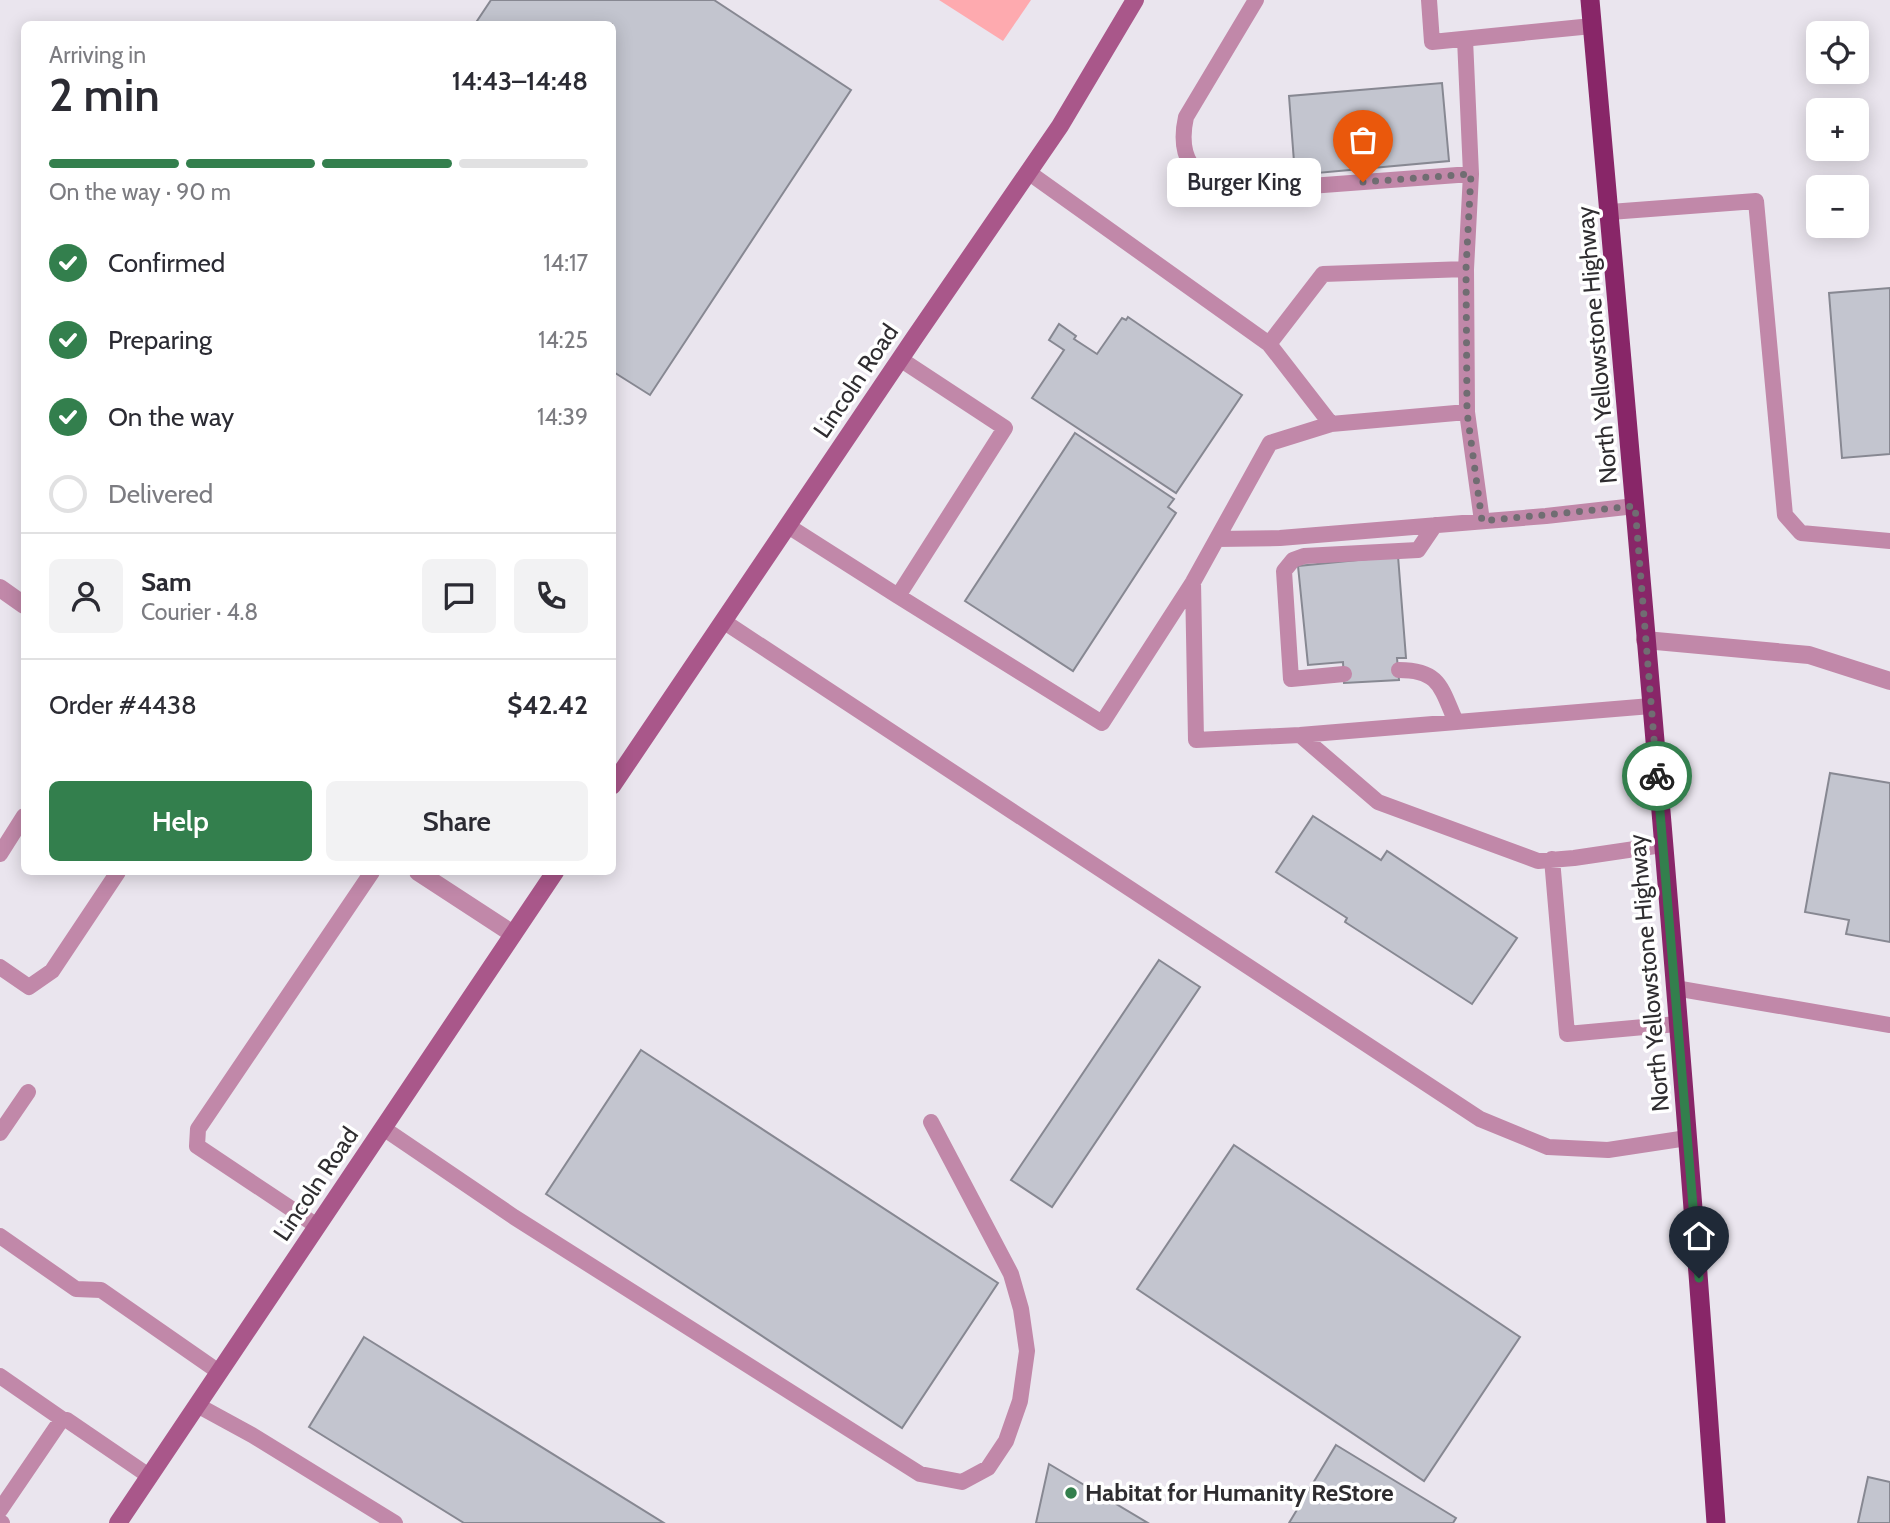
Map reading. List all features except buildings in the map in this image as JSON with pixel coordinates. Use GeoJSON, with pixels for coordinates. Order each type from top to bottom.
{"type":"FeatureCollection","features":[{"type":"Feature","properties":{"kind":"highway","name":"North Yellowstone Highway"},"geometry":{"type":"LineString","coordinates":[[1590,0],[1675,988],[1716,1523]]}},
{"type":"Feature","properties":{"kind":"main road","name":"Lincoln Road"},"geometry":{"type":"LineString","coordinates":[[616,780],[1060,126],[1135,0]]}},
{"type":"Feature","properties":{"kind":"main road","name":"Lincoln Road"},"geometry":{"type":"LineString","coordinates":[[118,1523],[553,875]]}},
{"type":"Feature","properties":{"kind":"street"},"geometry":{"type":"LineString","coordinates":[[0,588],[21,603]]}},
{"type":"Feature","properties":{"kind":"street"},"geometry":{"type":"LineString","coordinates":[[1645,640],[1810,655],[1890,681]]}},
{"type":"Feature","properties":{"kind":"street"},"geometry":{"type":"LineString","coordinates":[[423,875],[513,934]]}},
{"type":"Feature","properties":{"kind":"lane"},"geometry":{"type":"LineString","coordinates":[[1256,0],[1186,117],[1182,132],[1184,151],[1194,170],[1209,184],[1229,192],[1471,174]]}},
{"type":"Feature","properties":{"kind":"lane"},"geometry":{"type":"LineString","coordinates":[[1429,0],[1432,43],[1592,26]]}},
{"type":"Feature","properties":{"kind":"lane"},"geometry":{"type":"LineString","coordinates":[[1465,39],[1471,174],[1466,269],[1467,412],[1482,521]]}},
{"type":"Feature","properties":{"kind":"lane"},"geometry":{"type":"LineString","coordinates":[[1028,172],[1269,344],[1331,424]]}},
{"type":"Feature","properties":{"kind":"lane"},"geometry":{"type":"LineString","coordinates":[[1610,212],[1756,201],[1784,515],[1801,533],[1890,541]]}},
{"type":"Feature","properties":{"kind":"lane"},"geometry":{"type":"LineString","coordinates":[[1269,344],[1323,274],[1466,269]]}},
{"type":"Feature","properties":{"kind":"lane"},"geometry":{"type":"LineString","coordinates":[[898,596],[1005,428],[900,359]]}},
{"type":"Feature","properties":{"kind":"lane"},"geometry":{"type":"LineString","coordinates":[[788,526],[1102,723],[1193,582],[1270,443],[1331,424],[1467,412]]}},
{"type":"Feature","properties":{"kind":"lane"},"geometry":{"type":"LineString","coordinates":[[1217,539],[1280,538],[1635,506]]}},
{"type":"Feature","properties":{"kind":"lane"},"geometry":{"type":"LineString","coordinates":[[1344,674],[1291,680],[1284,572],[1293,560],[1304,556],[1418,550],[1435,525]]}},
{"type":"Feature","properties":{"kind":"lane"},"geometry":{"type":"LineString","coordinates":[[1193,582],[1196,740],[1300,735],[1651,706]]}},
{"type":"Feature","properties":{"kind":"lane"},"geometry":{"type":"LineString","coordinates":[[723,621],[1480,1119],[1548,1147],[1608,1150],[1687,1139]]}},
{"type":"Feature","properties":{"kind":"lane"},"geometry":{"type":"LineString","coordinates":[[1399,670],[1419,670],[1439,683],[1456,722]]}},
{"type":"Feature","properties":{"kind":"lane"},"geometry":{"type":"LineString","coordinates":[[1300,735],[1378,802],[1538,861],[1662,845]]}},
{"type":"Feature","properties":{"kind":"lane"},"geometry":{"type":"LineString","coordinates":[[0,854],[21,821]]}},
{"type":"Feature","properties":{"kind":"lane"},"geometry":{"type":"LineString","coordinates":[[1552,859],[1567,1034],[1677,1024]]}},
{"type":"Feature","properties":{"kind":"lane"},"geometry":{"type":"LineString","coordinates":[[0,967],[29,987],[51,971],[116,875]]}},
{"type":"Feature","properties":{"kind":"lane"},"geometry":{"type":"LineString","coordinates":[[317,1226],[197,1146],[198,1129],[370,875]]}},
{"type":"Feature","properties":{"kind":"lane"},"geometry":{"type":"LineString","coordinates":[[1675,988],[1890,1025]]}},
{"type":"Feature","properties":{"kind":"lane"},"geometry":{"type":"LineString","coordinates":[[0,1133],[28,1092]]}},
{"type":"Feature","properties":{"kind":"lane"},"geometry":{"type":"LineString","coordinates":[[383,1128],[514,1217],[920,1474],[962,1482],[988,1468],[1006,1441],[1020,1401],[1027,1351],[1021,1309],[1011,1274],[931,1122]]}},
{"type":"Feature","properties":{"kind":"lane"},"geometry":{"type":"LineString","coordinates":[[0,1236],[76,1289],[101,1290],[219,1371]]}},
{"type":"Feature","properties":{"kind":"lane"},"geometry":{"type":"LineString","coordinates":[[0,1376],[149,1476]]}},
{"type":"Feature","properties":{"kind":"lane"},"geometry":{"type":"LineString","coordinates":[[197,1405],[252,1435],[395,1523]]}},
{"type":"Feature","properties":{"kind":"lane"},"geometry":{"type":"LineString","coordinates":[[0,1510],[62,1419]]}},
{"type":"Feature","properties":{"kind":"shaded area"},"geometry":{"type":"Polygon","coordinates":[[[939,0],[1031,0],[1003,41],[939,0]]]}},
{"type":"Feature","properties":{"kind":"way so far"},"geometry":{"type":"LineString","coordinates":[[1363,182],[1471,174],[1466,269],[1467,412],[1482,521],[1635,506],[1657,776]]}},
{"type":"Feature","properties":{"kind":"place","name":"Burger King"},"geometry":{"type":"Point","coordinates":[1363,182]}},
{"type":"Feature","properties":{"kind":"place","name":"Habitat for Humanity ReStore"},"geometry":{"type":"Point","coordinates":[1071,1493]}},
{"type":"Feature","properties":{"kind":"route"},"geometry":{"type":"LineString","coordinates":[[1657,776],[1699,1278]]}}]}
